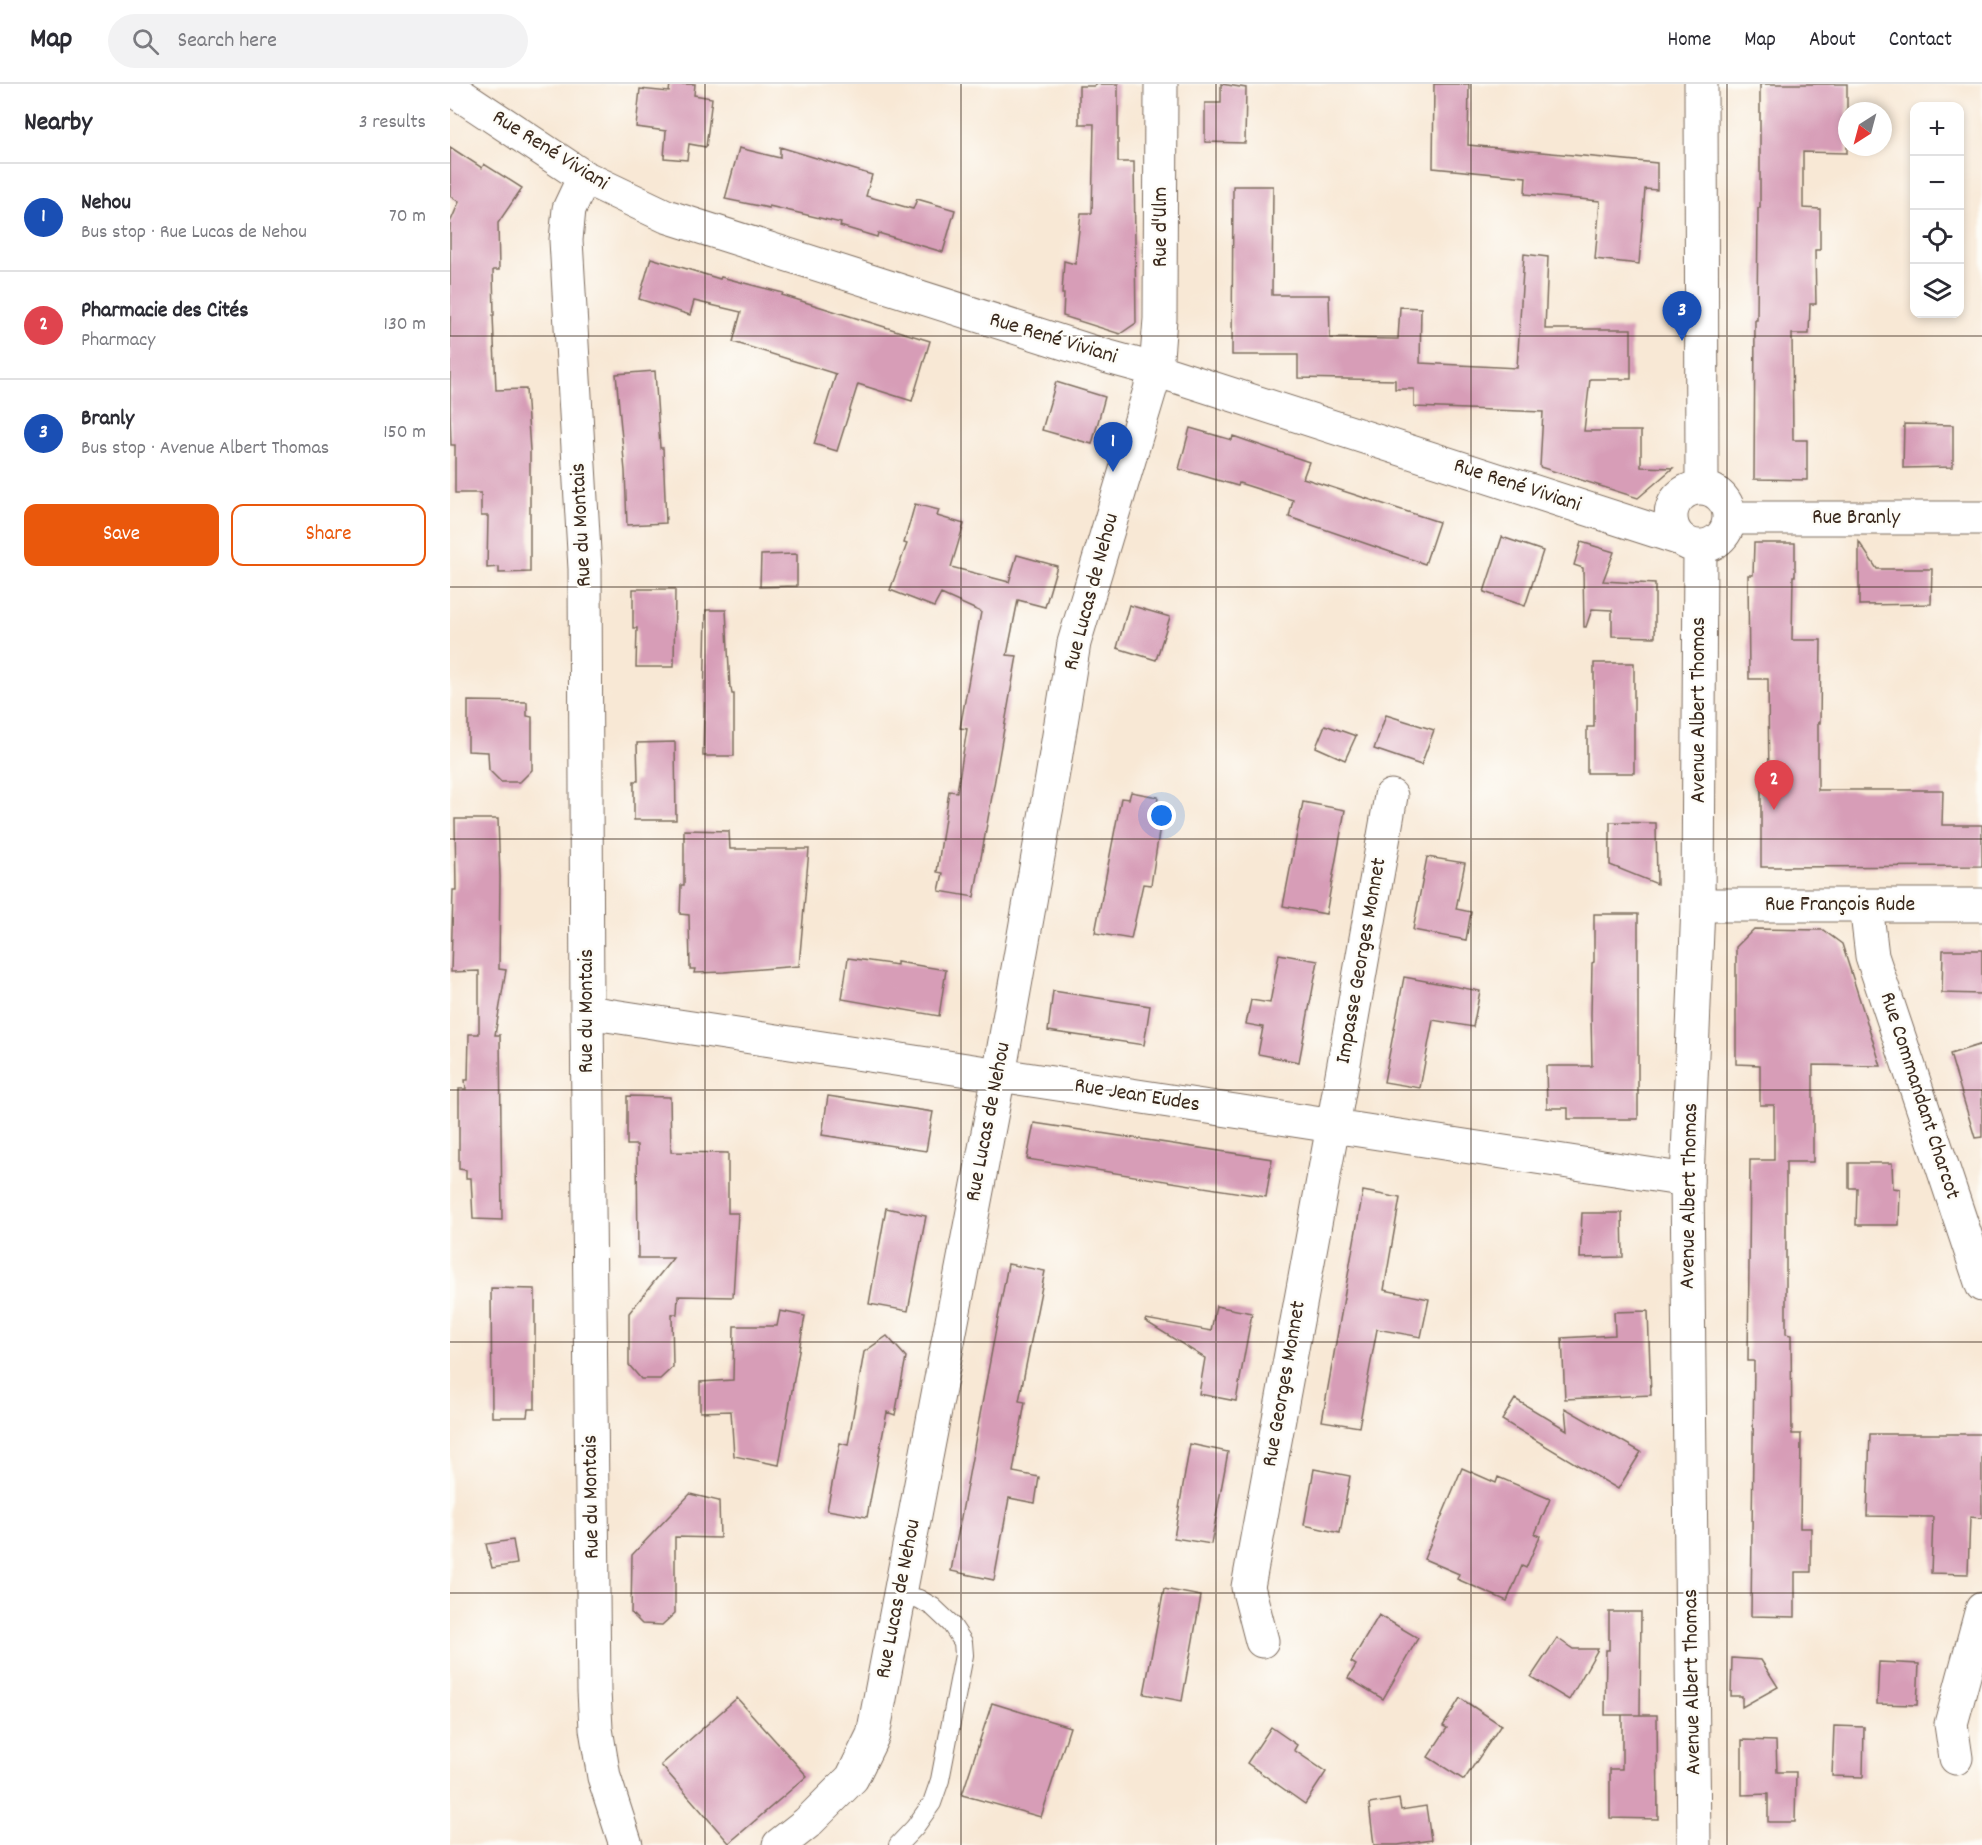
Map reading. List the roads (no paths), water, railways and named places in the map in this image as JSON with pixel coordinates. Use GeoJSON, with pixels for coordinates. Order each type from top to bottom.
{"type":"FeatureCollection","features":[{"type":"Feature","properties":{"kind":"street","name":"Rue d'Ulm"},"geometry":{"type":"LineString","coordinates":[[1156,370],[1160,319],[1161,84]]}},
{"type":"Feature","properties":{"kind":"street"},"geometry":{"type":"LineString","coordinates":[[1690,542],[1709,545],[1724,535],[1730,519],[1725,501],[1711,490],[1702,488],[1701,84]]}},
{"type":"Feature","properties":{"kind":"street","name":"Rue René Viviani"},"geometry":{"type":"LineString","coordinates":[[450,88],[584,177],[666,216],[1156,370],[1690,542]]}},
{"type":"Feature","properties":{"kind":"street","name":"Rue du Montais"},"geometry":{"type":"LineString","coordinates":[[584,177],[569,209],[566,240],[585,569],[594,1690],[596,1729],[604,1777],[626,1845]]}},
{"type":"Feature","properties":{"kind":"street","name":"Rue Lucas de Nehou"},"geometry":{"type":"LineString","coordinates":[[779,1845],[807,1823],[852,1778],[873,1734],[999,1075],[1074,643],[1156,370]]}},
{"type":"Feature","properties":{"kind":"street","name":"Avenue Albert Thomas"},"geometry":{"type":"LineString","coordinates":[[1694,1845],[1687,1180],[1698,905],[1690,542],[1675,532],[1671,523],[1671,514],[1673,505],[1685,492],[1693,488],[1702,488]]}},
{"type":"Feature","properties":{"kind":"street","name":"Rue Branly"},"geometry":{"type":"LineString","coordinates":[[1730,519],[1982,518]]}},
{"type":"Feature","properties":{"kind":"street","name":"Impasse Georges Monnet"},"geometry":{"type":"LineString","coordinates":[[1333,1126],[1391,796]]}},
{"type":"Feature","properties":{"kind":"street","name":"Rue François Rude"},"geometry":{"type":"LineString","coordinates":[[1698,905],[1982,905]]}},
{"type":"Feature","properties":{"kind":"street","name":"Rue Commandant Charcot"},"geometry":{"type":"LineString","coordinates":[[1866,905],[1872,956],[1982,1285]]}},
{"type":"Feature","properties":{"kind":"street","name":"Rue Jean Eudes"},"geometry":{"type":"LineString","coordinates":[[587,1012],[1687,1180]]}},
{"type":"Feature","properties":{"kind":"street","name":"Rue Georges Monnet"},"geometry":{"type":"LineString","coordinates":[[1262,1641],[1248,1587],[1333,1126]]}},
{"type":"Feature","properties":{"kind":"street"},"geometry":{"type":"LineString","coordinates":[[1956,1758],[1951,1724],[1982,1609]]}},
{"type":"Feature","properties":{"kind":"lane"},"geometry":{"type":"LineString","coordinates":[[898,1845],[915,1827],[932,1803],[938,1788],[964,1655],[963,1642],[951,1624],[933,1607],[919,1599],[900,1594]]}},
{"type":"Feature","properties":{"kind":"place","name":"Branly"},"geometry":{"type":"Point","coordinates":[1682,341]}},
{"type":"Feature","properties":{"kind":"place","name":"Nehou"},"geometry":{"type":"Point","coordinates":[1113,472]}},
{"type":"Feature","properties":{"kind":"place","name":"Pharmacie des Cités"},"geometry":{"type":"Point","coordinates":[1774,810]}}]}
